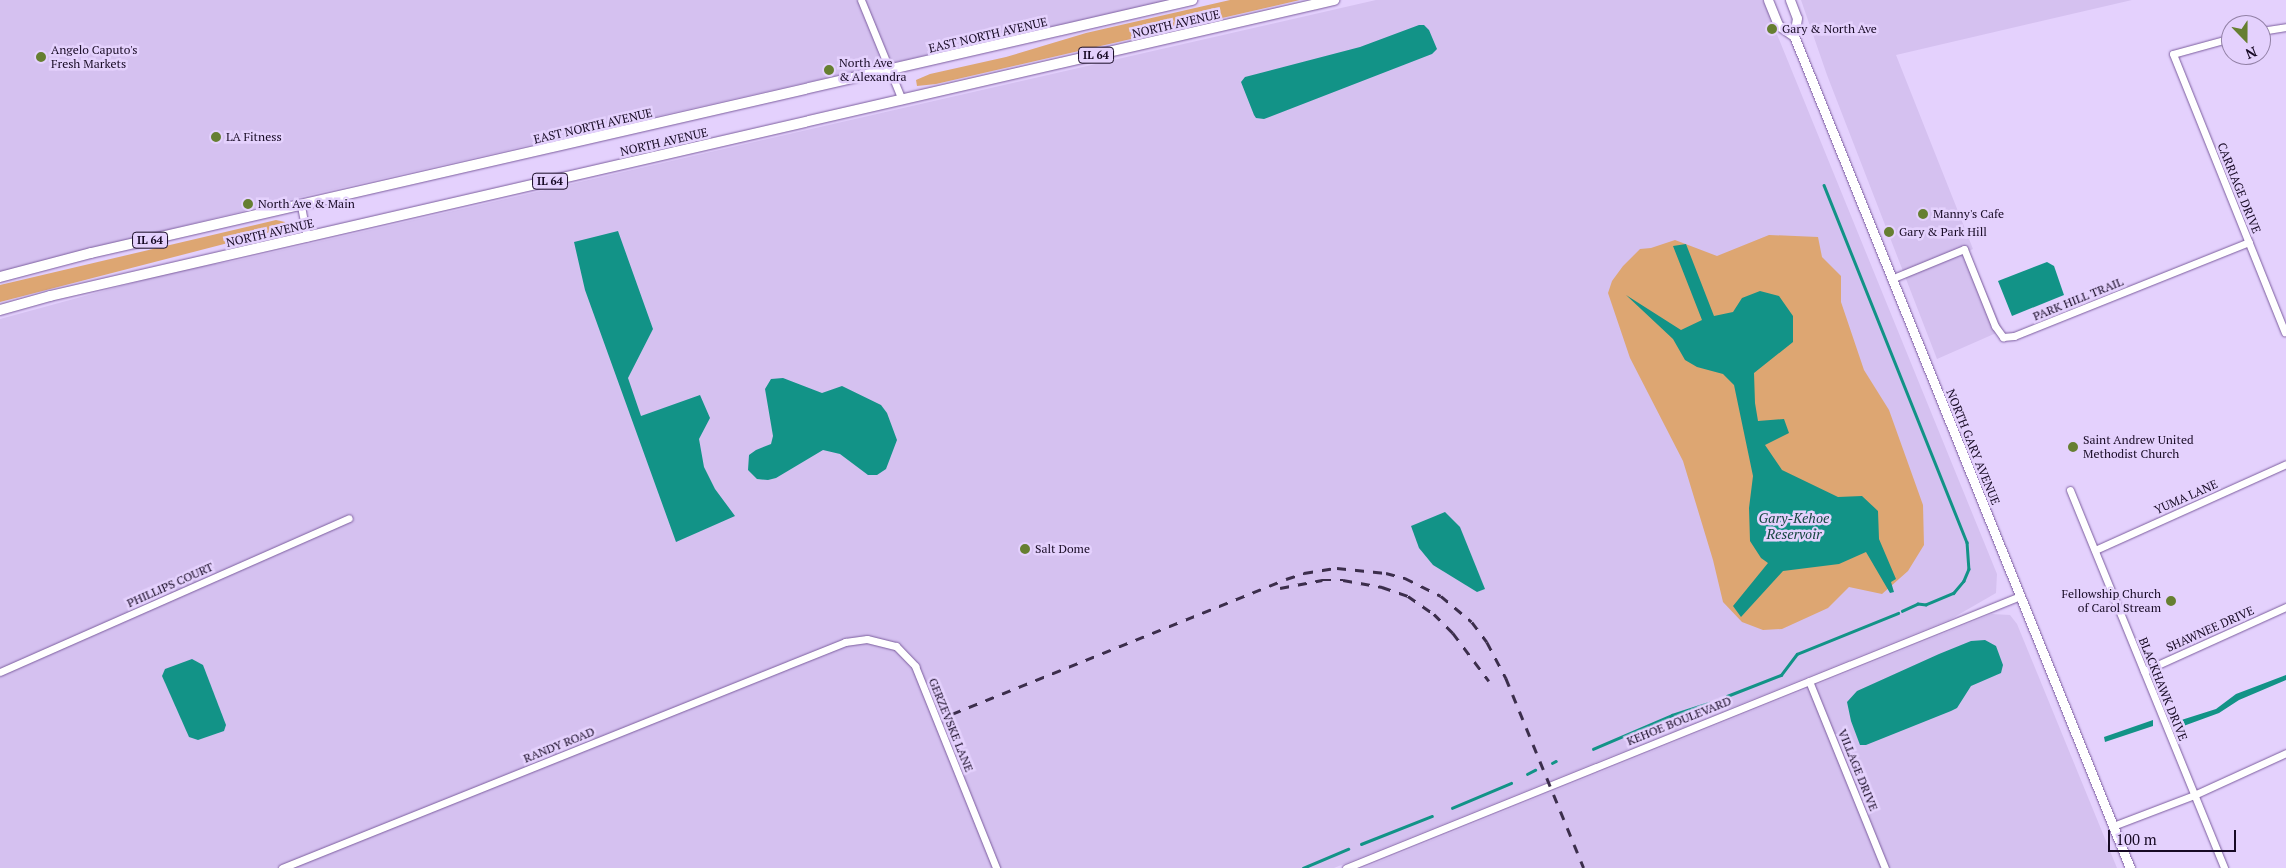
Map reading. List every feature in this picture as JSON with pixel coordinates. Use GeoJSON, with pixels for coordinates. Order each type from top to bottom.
{"type":"FeatureCollection","features":[{"type":"Feature","properties":{"kind":"main road","name":"EAST NORTH AVENUE"},"geometry":{"type":"LineString","coordinates":[[0,277],[91,253],[1192,0]]}},
{"type":"Feature","properties":{"kind":"main road","name":"NORTH AVENUE"},"geometry":{"type":"LineString","coordinates":[[0,310],[50,296],[1334,0]]}},
{"type":"Feature","properties":{"kind":"street"},"geometry":{"type":"LineString","coordinates":[[861,0],[902,100]]}},
{"type":"Feature","properties":{"kind":"street","name":"NORTH GARY AVENUE"},"geometry":{"type":"LineString","coordinates":[[1768,0],[1778,25],[1794,36]]}},
{"type":"Feature","properties":{"kind":"street","name":"NORTH GARY AVENUE"},"geometry":{"type":"LineString","coordinates":[[1790,0],[1797,18],[1794,36],[2130,868]]}},
{"type":"Feature","properties":{"kind":"street"},"geometry":{"type":"LineString","coordinates":[[2271,29],[2286,27]]}},
{"type":"Feature","properties":{"kind":"street","name":"CARRIAGE DRIVE"},"geometry":{"type":"LineString","coordinates":[[2221,41],[2173,54],[2284,332]]}},
{"type":"Feature","properties":{"kind":"street"},"geometry":{"type":"LineString","coordinates":[[301,206],[306,237]]}},
{"type":"Feature","properties":{"kind":"street","name":"PARK HILL TRAIL"},"geometry":{"type":"LineString","coordinates":[[1891,279],[1964,250],[1995,326],[2004,337],[2008,337],[2022,334],[2249,242]]}},
{"type":"Feature","properties":{"kind":"street","name":"YUMA LANE"},"geometry":{"type":"LineString","coordinates":[[2095,550],[2286,464]]}},
{"type":"Feature","properties":{"kind":"street","name":"BLACKHAWK DRIVE"},"geometry":{"type":"LineString","coordinates":[[2070,490],[2224,868]]}},
{"type":"Feature","properties":{"kind":"street","name":"PHILLIPS COURT"},"geometry":{"type":"LineString","coordinates":[[0,672],[349,518]]}},
{"type":"Feature","properties":{"kind":"street","name":"KEHOE BOULEVARD"},"geometry":{"type":"LineString","coordinates":[[1346,868],[2020,596]]}},
{"type":"Feature","properties":{"kind":"street","name":"SHAWNEE DRIVE"},"geometry":{"type":"LineString","coordinates":[[2144,671],[2286,606]]}},
{"type":"Feature","properties":{"kind":"street","name":"GERZEVSKE LANE"},"geometry":{"type":"LineString","coordinates":[[845,642],[867,639],[896,646],[915,666],[996,868]]}},
{"type":"Feature","properties":{"kind":"street","name":"RANDY ROAD"},"geometry":{"type":"LineString","coordinates":[[282,868],[845,642]]}},
{"type":"Feature","properties":{"kind":"street","name":"VILLAGE DRIVE"},"geometry":{"type":"LineString","coordinates":[[1809,681],[1885,868]]}},
{"type":"Feature","properties":{"kind":"street"},"geometry":{"type":"LineString","coordinates":[[2113,826],[2194,795],[2286,753]]}},
{"type":"Feature","properties":{"kind":"shaded area"},"geometry":{"type":"Polygon","coordinates":[[[0,0],[1170,0],[279,202],[0,272],[0,0]]]}},
{"type":"Feature","properties":{"kind":"shaded area"},"geometry":{"type":"Polygon","coordinates":[[[1230,0],[1300,0],[936,84],[917,86],[916,80],[930,74],[1006,57],[1086,33],[1230,0]]]}},
{"type":"Feature","properties":{"kind":"shaded area"},"geometry":{"type":"Polygon","coordinates":[[[1376,0],[1763,0],[1997,574],[1996,593],[1951,619],[1334,868],[0,868],[0,319],[184,269],[234,261],[1376,0]]]}},
{"type":"Feature","properties":{"kind":"shaded area"},"geometry":{"type":"Polygon","coordinates":[[[1801,0],[2132,0],[1896,55],[1973,249],[1969,251],[2003,330],[1937,359],[1827,75],[1801,0]]]}},
{"type":"Feature","properties":{"kind":"shaded area"},"geometry":{"type":"Polygon","coordinates":[[[276,220],[285,222],[286,228],[0,302],[0,285],[276,220]]]}},
{"type":"Feature","properties":{"kind":"shaded area"},"geometry":{"type":"Polygon","coordinates":[[[1769,235],[1818,237],[1822,257],[1841,276],[1841,302],[1864,370],[1889,410],[1923,505],[1924,545],[1908,571],[1882,594],[1849,587],[1828,608],[1782,629],[1763,630],[1742,622],[1723,602],[1713,560],[1683,461],[1630,358],[1608,293],[1612,281],[1623,266],[1640,249],[1651,248],[1675,240],[1717,256],[1769,235]]]}},
{"type":"Feature","properties":{"kind":"shaded area"},"geometry":{"type":"Polygon","coordinates":[[[1992,614],[2010,615],[2017,624],[2117,868],[1363,868],[1992,614]]]}},
{"type":"Feature","properties":{"kind":"water"},"geometry":{"type":"Polygon","coordinates":[[[1419,25],[1424,25],[1429,30],[1437,49],[1432,54],[1264,119],[1256,118],[1254,115],[1241,82],[1245,77],[1360,47],[1419,25]]]}},
{"type":"Feature","properties":{"kind":"water"},"geometry":{"type":"Polygon","coordinates":[[[618,231],[653,329],[628,378],[641,416],[700,395],[710,418],[699,439],[704,467],[715,489],[735,516],[676,542],[585,290],[574,242],[618,231]]]}},
{"type":"Feature","properties":{"kind":"water","name":"Gary-Kehoe Reservoir"},"geometry":{"type":"Polygon","coordinates":[[[1686,244],[1714,316],[1733,312],[1742,298],[1760,291],[1779,296],[1793,316],[1793,342],[1754,373],[1758,421],[1784,419],[1789,433],[1765,445],[1782,470],[1838,497],[1862,496],[1878,511],[1879,539],[1896,579],[1891,582],[1894,592],[1890,593],[1866,552],[1839,564],[1783,571],[1741,617],[1733,606],[1768,563],[1761,558],[1750,541],[1749,508],[1753,476],[1734,385],[1723,374],[1697,367],[1685,360],[1673,339],[1626,295],[1681,330],[1702,320],[1673,246],[1686,244]]]}},
{"type":"Feature","properties":{"kind":"water"},"geometry":{"type":"Polygon","coordinates":[[[2047,262],[2054,266],[2064,295],[2012,316],[1998,281],[2047,262]]]}},
{"type":"Feature","properties":{"kind":"water"},"geometry":{"type":"Polygon","coordinates":[[[783,378],[822,393],[842,386],[881,405],[887,413],[897,440],[886,469],[877,475],[868,475],[840,454],[823,450],[776,478],[768,480],[757,479],[748,470],[749,455],[771,444],[773,436],[765,389],[771,379],[783,378]]]}},
{"type":"Feature","properties":{"kind":"water"},"geometry":{"type":"Polygon","coordinates":[[[1445,512],[1460,527],[1485,589],[1477,592],[1433,565],[1419,548],[1411,526],[1445,512]]]}},
{"type":"Feature","properties":{"kind":"water"},"geometry":{"type":"Polygon","coordinates":[[[1985,640],[1996,646],[2003,665],[2001,673],[1971,686],[1957,708],[1866,745],[1860,745],[1851,721],[1847,702],[1857,691],[1971,641],[1985,640]]]}},
{"type":"Feature","properties":{"kind":"water"},"geometry":{"type":"Polygon","coordinates":[[[192,659],[203,665],[226,725],[224,731],[198,740],[189,737],[162,676],[165,669],[192,659]]]}},
{"type":"Feature","properties":{"kind":"water"},"geometry":{"type":"Polygon","coordinates":[[[2286,675],[2286,680],[2239,700],[2219,713],[2178,728],[2175,722],[2216,709],[2236,694],[2286,675]]]}},
{"type":"Feature","properties":{"kind":"water"},"geometry":{"type":"Polygon","coordinates":[[[2153,720],[2153,726],[2105,742],[2104,737],[2153,720]]]}},
{"type":"Feature","properties":{"kind":"waterway"},"geometry":{"type":"LineString","coordinates":[[1824,185],[1967,542],[1969,569],[1964,581],[1954,593],[1926,605],[1918,604],[1903,611]]}},
{"type":"Feature","properties":{"kind":"waterway"},"geometry":{"type":"LineString","coordinates":[[1727,696],[1781,675],[1797,654],[1898,613]]}},
{"type":"Feature","properties":{"kind":"waterway"},"geometry":{"type":"LineString","coordinates":[[1593,749],[1672,715],[1709,703]]}},
{"type":"Feature","properties":{"kind":"waterway"},"geometry":{"type":"LineString","coordinates":[[1552,763],[1556,761]]}},
{"type":"Feature","properties":{"kind":"waterway"},"geometry":{"type":"LineString","coordinates":[[1527,774],[1535,770]]}},
{"type":"Feature","properties":{"kind":"waterway"},"geometry":{"type":"LineString","coordinates":[[1452,808],[1511,783]]}},
{"type":"Feature","properties":{"kind":"waterway"},"geometry":{"type":"LineString","coordinates":[[1361,844],[1432,816]]}},
{"type":"Feature","properties":{"kind":"waterway"},"geometry":{"type":"LineString","coordinates":[[1303,868],[1348,849]]}},
{"type":"Feature","properties":{"kind":"railway"},"geometry":{"type":"LineString","coordinates":[[952,714],[1304,573],[1337,568],[1386,573],[1405,578],[1441,596],[1472,622],[1487,642],[1506,678],[1584,868]]}},
{"type":"Feature","properties":{"kind":"railway"},"geometry":{"type":"LineString","coordinates":[[1280,588],[1322,580],[1343,580],[1382,587],[1408,596],[1434,614],[1453,633],[1489,681]]}},
{"type":"Feature","properties":{"kind":"place","name":"Gary & North Ave"},"geometry":{"type":"Point","coordinates":[1772,29]}},
{"type":"Feature","properties":{"kind":"place","name":"Angelo Caputo's Fresh Markets"},"geometry":{"type":"Point","coordinates":[41,57]}},
{"type":"Feature","properties":{"kind":"place","name":"North Ave & Alexandra"},"geometry":{"type":"Point","coordinates":[829,70]}},
{"type":"Feature","properties":{"kind":"place","name":"LA Fitness"},"geometry":{"type":"Point","coordinates":[216,137]}},
{"type":"Feature","properties":{"kind":"place","name":"North Ave & Main"},"geometry":{"type":"Point","coordinates":[248,204]}},
{"type":"Feature","properties":{"kind":"place","name":"Manny's Cafe"},"geometry":{"type":"Point","coordinates":[1923,214]}},
{"type":"Feature","properties":{"kind":"place","name":"Gary & Park Hill"},"geometry":{"type":"Point","coordinates":[1889,232]}},
{"type":"Feature","properties":{"kind":"place","name":"Saint Andrew United Methodist Church"},"geometry":{"type":"Point","coordinates":[2073,447]}},
{"type":"Feature","properties":{"kind":"place","name":"Salt Dome"},"geometry":{"type":"Point","coordinates":[1025,549]}},
{"type":"Feature","properties":{"kind":"place","name":"Fellowship Church of Carol Stream"},"geometry":{"type":"Point","coordinates":[2171,601]}}]}
